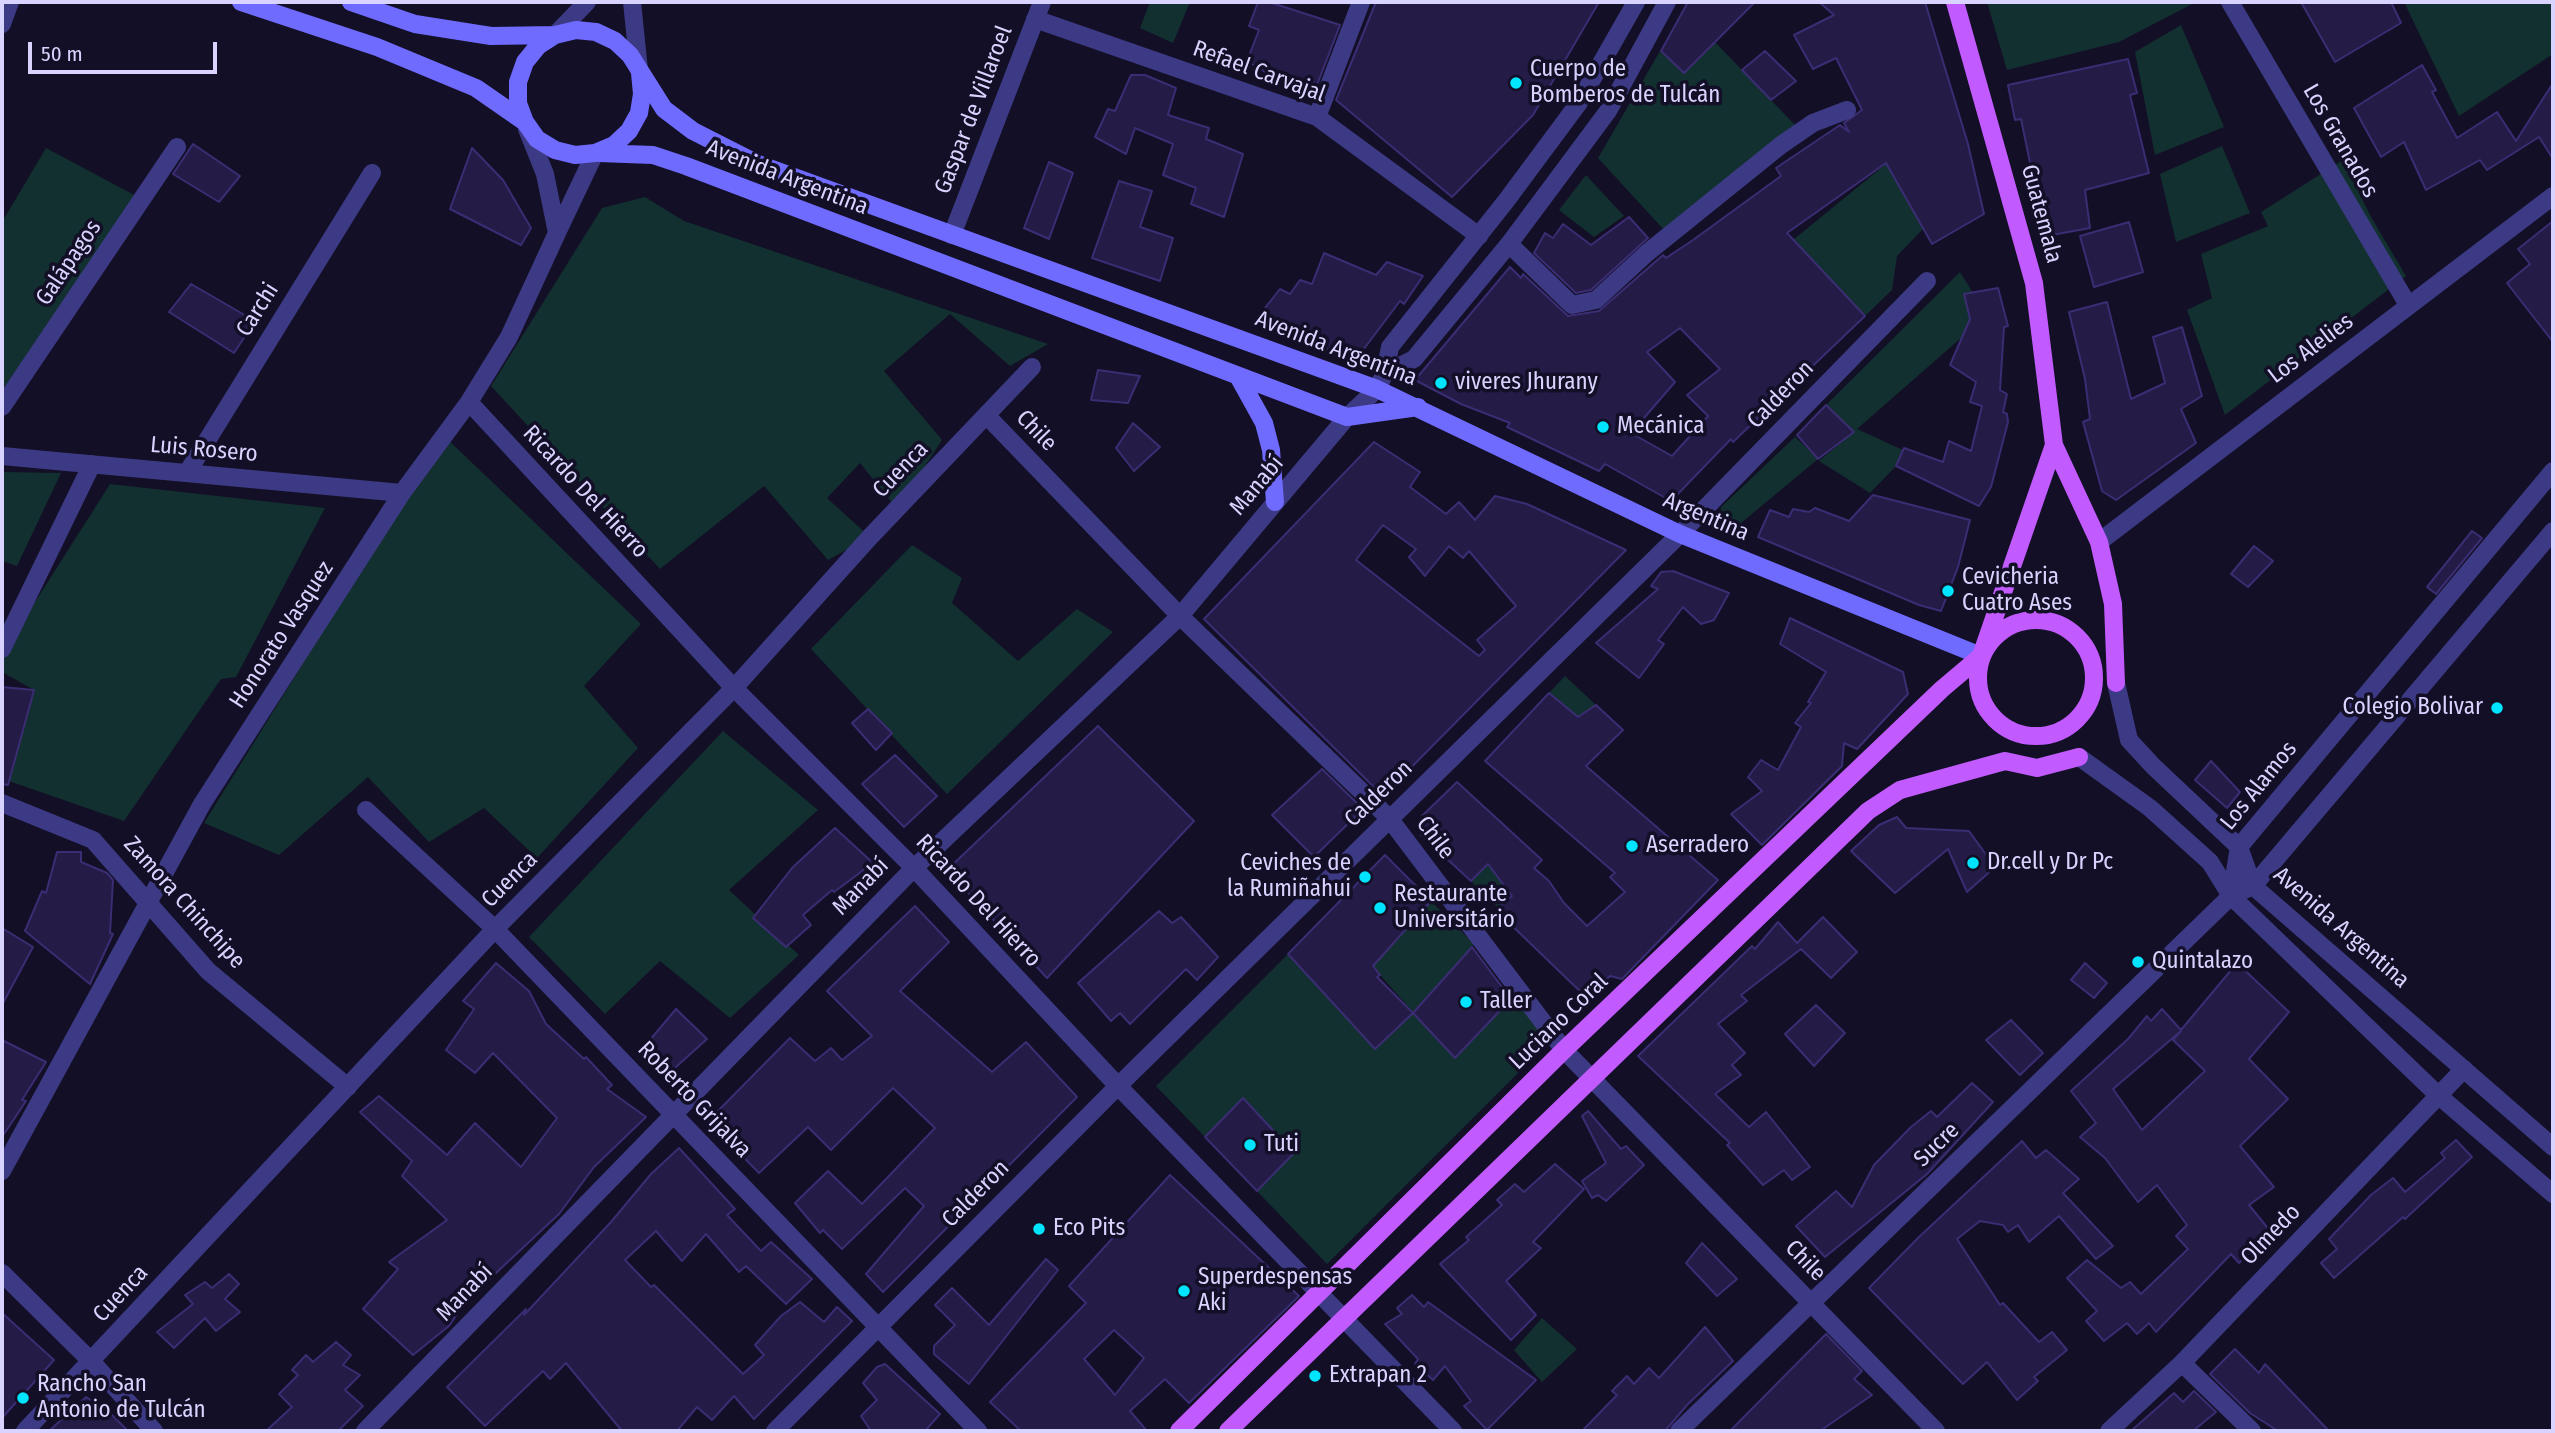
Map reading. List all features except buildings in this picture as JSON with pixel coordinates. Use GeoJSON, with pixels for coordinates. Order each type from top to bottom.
{"type":"FeatureCollection","features":[{"type":"Feature","properties":{"kind":"main road"},"geometry":{"type":"LineString","coordinates":[[241,2],[377,47],[476,88],[525,122]]}},
{"type":"Feature","properties":{"kind":"main road","name":"Guatemala"},"geometry":{"type":"LineString","coordinates":[[1955,2],[2034,283],[2054,445],[2099,541],[2113,604],[2116,683]]}},
{"type":"Feature","properties":{"kind":"main road"},"geometry":{"type":"LineString","coordinates":[[359,3],[415,24],[491,36],[555,35],[576,30],[606,37],[630,55],[639,73],[642,94],[639,113],[629,131],[614,145],[595,153],[575,155],[555,150],[537,139],[525,122],[518,103],[522,72],[538,46],[555,35]]}},
{"type":"Feature","properties":{"kind":"main road","name":"Avenida Argentina"},"geometry":{"type":"LineString","coordinates":[[639,73],[664,109],[693,131],[758,164],[952,235],[1381,381],[1418,407]]}},
{"type":"Feature","properties":{"kind":"main road","name":"Avenida Argentina"},"geometry":{"type":"LineString","coordinates":[[595,153],[653,155],[1347,417],[1418,407]]}},
{"type":"Feature","properties":{"kind":"main road"},"geometry":{"type":"LineString","coordinates":[[1238,376],[1264,423],[1271,450],[1275,502]]}},
{"type":"Feature","properties":{"kind":"main road","name":"Argentina"},"geometry":{"type":"LineString","coordinates":[[1418,407],[1680,534],[1982,656]]}},
{"type":"Feature","properties":{"kind":"main road","name":"Guatemala"},"geometry":{"type":"LineString","coordinates":[[1982,656],[2054,445]]}},
{"type":"Feature","properties":{"kind":"main road"},"geometry":{"type":"LineString","coordinates":[[2032,621],[2058,625],[2079,640],[2092,663],[2093,685],[2087,706],[2079,718],[2053,734],[2039,736],[2013,732],[2002,726],[1984,707],[1978,682],[1982,656],[1997,635],[2020,623],[2032,621]]}},
{"type":"Feature","properties":{"kind":"main road","name":"Luciano Coral"},"geometry":{"type":"LineString","coordinates":[[1179,1431],[1564,1050],[1942,689],[1982,656]]}},
{"type":"Feature","properties":{"kind":"main road"},"geometry":{"type":"LineString","coordinates":[[1228,1431],[1868,811],[1899,790],[2005,761],[2037,768],[2079,757]]}},
{"type":"Feature","properties":{"kind":"street"},"geometry":{"type":"LineString","coordinates":[[2,23],[10,2]]}},
{"type":"Feature","properties":{"kind":"street"},"geometry":{"type":"LineString","coordinates":[[555,35],[587,2]]}},
{"type":"Feature","properties":{"kind":"street"},"geometry":{"type":"LineString","coordinates":[[632,2],[639,73]]}},
{"type":"Feature","properties":{"kind":"street","name":"Gaspar de Villaroel"},"geometry":{"type":"LineString","coordinates":[[952,235],[1042,2]]}},
{"type":"Feature","properties":{"kind":"street"},"geometry":{"type":"LineString","coordinates":[[1317,117],[1360,2]]}},
{"type":"Feature","properties":{"kind":"street","name":"Manabí"},"geometry":{"type":"LineString","coordinates":[[1381,381],[1390,347],[1479,236],[1578,104],[1636,2]]}},
{"type":"Feature","properties":{"kind":"street","name":"Manabí"},"geometry":{"type":"LineString","coordinates":[[365,1431],[914,868],[1180,616],[1347,417],[1381,381],[1414,359],[1509,244],[1608,111],[1667,2]]}},
{"type":"Feature","properties":{"kind":"street","name":"Los Granados"},"geometry":{"type":"LineString","coordinates":[[2230,2],[2408,305]]}},
{"type":"Feature","properties":{"kind":"street","name":"Refael Carvajal"},"geometry":{"type":"LineString","coordinates":[[1035,19],[1317,117],[1479,236]]}},
{"type":"Feature","properties":{"kind":"street"},"geometry":{"type":"LineString","coordinates":[[1509,244],[1572,304],[1596,300],[1647,253],[1781,145],[1813,123],[1847,110]]}},
{"type":"Feature","properties":{"kind":"street"},"geometry":{"type":"LineString","coordinates":[[525,122],[545,174],[556,233]]}},
{"type":"Feature","properties":{"kind":"street","name":"Galápagos"},"geometry":{"type":"LineString","coordinates":[[2,407],[177,147]]}},
{"type":"Feature","properties":{"kind":"street","name":"Honorato Vasquez"},"geometry":{"type":"LineString","coordinates":[[2,1171],[202,804],[402,493],[469,402],[509,337],[595,153]]}},
{"type":"Feature","properties":{"kind":"street","name":"Carchi"},"geometry":{"type":"LineString","coordinates":[[187,473],[372,173]]}},
{"type":"Feature","properties":{"kind":"street","name":"Los Alelies"},"geometry":{"type":"LineString","coordinates":[[2099,541],[2553,196]]}},
{"type":"Feature","properties":{"kind":"street","name":"Calderon"},"geometry":{"type":"LineString","coordinates":[[775,1431],[1118,1086],[1680,534],[1927,281]]}},
{"type":"Feature","properties":{"kind":"street","name":"Cuenca"},"geometry":{"type":"LineString","coordinates":[[25,1431],[495,929],[734,688],[870,537],[1032,367]]}},
{"type":"Feature","properties":{"kind":"street","name":"Ricardo Del Hierro"},"geometry":{"type":"LineString","coordinates":[[469,402],[734,688],[914,868],[1118,1086],[1453,1431]]}},
{"type":"Feature","properties":{"kind":"street","name":"Chile"},"geometry":{"type":"LineString","coordinates":[[987,416],[1180,616],[1389,818],[1564,1050],[1936,1431]]}},
{"type":"Feature","properties":{"kind":"street","name":"Luis Rosero"},"geometry":{"type":"LineString","coordinates":[[2,456],[402,493]]}},
{"type":"Feature","properties":{"kind":"street"},"geometry":{"type":"LineString","coordinates":[[2,649],[92,464]]}},
{"type":"Feature","properties":{"kind":"street","name":"Los Alamos"},"geometry":{"type":"LineString","coordinates":[[2231,896],[2239,847],[2553,471]]}},
{"type":"Feature","properties":{"kind":"street"},"geometry":{"type":"LineString","coordinates":[[2231,896],[2253,886],[2553,531]]}},
{"type":"Feature","properties":{"kind":"street","name":"Avenida Argentina"},"geometry":{"type":"LineString","coordinates":[[2116,683],[2129,740],[2152,766],[2239,847],[2253,886],[2553,1147]]}},
{"type":"Feature","properties":{"kind":"street"},"geometry":{"type":"LineString","coordinates":[[2079,757],[2150,808],[2210,862],[2231,896],[2439,1096],[2553,1194]]}},
{"type":"Feature","properties":{"kind":"street","name":"Zamora Chinchipe"},"geometry":{"type":"LineString","coordinates":[[2,803],[93,840],[208,971],[348,1087]]}},
{"type":"Feature","properties":{"kind":"street","name":"Roberto Grijalva"},"geometry":{"type":"LineString","coordinates":[[366,810],[495,929],[880,1326],[978,1431]]}},
{"type":"Feature","properties":{"kind":"street","name":"Sucre"},"geometry":{"type":"LineString","coordinates":[[1679,1431],[2231,896]]}},
{"type":"Feature","properties":{"kind":"street","name":"Olmedo"},"geometry":{"type":"LineString","coordinates":[[2109,1431],[2182,1363],[2464,1069]]}},
{"type":"Feature","properties":{"kind":"street"},"geometry":{"type":"LineString","coordinates":[[2,1273],[92,1362],[154,1431]]}},
{"type":"Feature","properties":{"kind":"street"},"geometry":{"type":"LineString","coordinates":[[2182,1363],[2252,1431]]}},
{"type":"Feature","properties":{"kind":"green space"},"geometry":{"type":"Polygon","coordinates":[[[1150,2],[1190,2],[1173,43],[1140,28],[1150,2]]]}},
{"type":"Feature","properties":{"kind":"green space"},"geometry":{"type":"Polygon","coordinates":[[[1987,2],[2196,2],[2119,42],[2007,70],[1987,2]]]}},
{"type":"Feature","properties":{"kind":"green space"},"geometry":{"type":"Polygon","coordinates":[[[2404,2],[2553,2],[2553,54],[2459,116],[2404,2]]]}},
{"type":"Feature","properties":{"kind":"green space"},"geometry":{"type":"Polygon","coordinates":[[[2181,25],[2224,127],[2155,155],[2135,52],[2181,25]]]}},
{"type":"Feature","properties":{"kind":"green space"},"geometry":{"type":"Polygon","coordinates":[[[1714,41],[1795,125],[1665,231],[1598,158],[1660,51],[1684,72],[1714,41]]]}},
{"type":"Feature","properties":{"kind":"green space"},"geometry":{"type":"Polygon","coordinates":[[[2222,146],[2250,213],[2176,242],[2160,174],[2222,146]]]}},
{"type":"Feature","properties":{"kind":"green space"},"geometry":{"type":"Polygon","coordinates":[[[46,148],[136,196],[2,391],[2,222],[46,148]]]}},
{"type":"Feature","properties":{"kind":"green space"},"geometry":{"type":"Polygon","coordinates":[[[2343,160],[2371,217],[2406,276],[2225,415],[2187,310],[2212,298],[2201,254],[2268,226],[2261,212],[2343,160]]]}},
{"type":"Feature","properties":{"kind":"green space"},"geometry":{"type":"Polygon","coordinates":[[[1886,164],[1923,229],[1897,256],[1892,290],[1865,316],[1793,240],[1886,164]]]}},
{"type":"Feature","properties":{"kind":"green space"},"geometry":{"type":"Polygon","coordinates":[[[1586,175],[1624,216],[1594,237],[1559,210],[1586,175]]]}},
{"type":"Feature","properties":{"kind":"green space"},"geometry":{"type":"Polygon","coordinates":[[[645,197],[684,221],[1048,344],[1010,366],[950,314],[884,371],[942,440],[897,509],[860,463],[827,498],[870,537],[828,560],[764,486],[660,569],[491,386],[602,208],[645,197]]]}},
{"type":"Feature","properties":{"kind":"green space"},"geometry":{"type":"Polygon","coordinates":[[[1960,272],[1973,293],[1964,295],[1971,323],[1961,338],[1857,429],[1903,450],[1896,466],[1870,493],[1819,461],[1854,432],[1826,405],[1960,272]]]}},
{"type":"Feature","properties":{"kind":"green space"},"geometry":{"type":"Polygon","coordinates":[[[444,436],[641,624],[584,686],[638,748],[537,858],[484,808],[429,842],[368,777],[279,855],[204,823],[444,436]]]}},
{"type":"Feature","properties":{"kind":"green space"},"geometry":{"type":"Polygon","coordinates":[[[1795,437],[1818,459],[1735,528],[1719,522],[1721,507],[1795,437]]]}},
{"type":"Feature","properties":{"kind":"green space"},"geometry":{"type":"Polygon","coordinates":[[[2,472],[61,473],[17,566],[2,561],[2,472]]]}},
{"type":"Feature","properties":{"kind":"green space"},"geometry":{"type":"Polygon","coordinates":[[[110,484],[325,508],[236,677],[221,679],[124,821],[9,781],[34,690],[2,672],[2,654],[110,484]]]}},
{"type":"Feature","properties":{"kind":"green space"},"geometry":{"type":"Polygon","coordinates":[[[912,545],[962,578],[952,603],[1018,661],[1077,609],[1113,632],[947,794],[811,649],[912,545]]]}},
{"type":"Feature","properties":{"kind":"green space"},"geometry":{"type":"Polygon","coordinates":[[[1565,676],[1596,705],[1579,718],[1549,693],[1565,676]]]}},
{"type":"Feature","properties":{"kind":"green space"},"geometry":{"type":"Polygon","coordinates":[[[723,731],[818,810],[729,890],[799,955],[730,1018],[660,961],[605,1014],[529,937],[723,731]]]}},
{"type":"Feature","properties":{"kind":"green space"},"geometry":{"type":"Polygon","coordinates":[[[1489,864],[1509,889],[1499,900],[1502,905],[1498,908],[1471,881],[1489,864]]]}},
{"type":"Feature","properties":{"kind":"green space"},"geometry":{"type":"Polygon","coordinates":[[[1431,901],[1474,944],[1413,1012],[1372,966],[1431,901]]]}},
{"type":"Feature","properties":{"kind":"green space"},"geometry":{"type":"Polygon","coordinates":[[[1288,954],[1376,1048],[1413,1012],[1454,1058],[1519,991],[1559,1032],[1327,1264],[1156,1086],[1288,954]]]}},
{"type":"Feature","properties":{"kind":"green space"},"geometry":{"type":"Polygon","coordinates":[[[1542,1318],[1577,1349],[1542,1382],[1514,1350],[1542,1318]]]}},
{"type":"Feature","properties":{"kind":"place","name":"Cuerpo de Bomberos de Tulcán"},"geometry":{"type":"Point","coordinates":[1516,83]}},
{"type":"Feature","properties":{"kind":"place","name":"viveres Jhurany"},"geometry":{"type":"Point","coordinates":[1441,383]}},
{"type":"Feature","properties":{"kind":"place","name":"Mecánica"},"geometry":{"type":"Point","coordinates":[1603,427]}},
{"type":"Feature","properties":{"kind":"place","name":"Cevicheria Cuatro Ases"},"geometry":{"type":"Point","coordinates":[1948,591]}},
{"type":"Feature","properties":{"kind":"place","name":"Colegio Bolivar"},"geometry":{"type":"Point","coordinates":[2497,708]}},
{"type":"Feature","properties":{"kind":"place","name":"Aserradero"},"geometry":{"type":"Point","coordinates":[1632,846]}},
{"type":"Feature","properties":{"kind":"place","name":"Dr.cell y Dr Pc"},"geometry":{"type":"Point","coordinates":[1973,863]}},
{"type":"Feature","properties":{"kind":"place","name":"Ceviches de la Rumiñahui"},"geometry":{"type":"Point","coordinates":[1365,877]}},
{"type":"Feature","properties":{"kind":"place","name":"Restaurante Universitário"},"geometry":{"type":"Point","coordinates":[1380,908]}},
{"type":"Feature","properties":{"kind":"place","name":"Quintalazo"},"geometry":{"type":"Point","coordinates":[2138,962]}},
{"type":"Feature","properties":{"kind":"place","name":"Taller"},"geometry":{"type":"Point","coordinates":[1466,1002]}},
{"type":"Feature","properties":{"kind":"place","name":"Tuti"},"geometry":{"type":"Point","coordinates":[1250,1145]}},
{"type":"Feature","properties":{"kind":"place","name":"Eco Pits"},"geometry":{"type":"Point","coordinates":[1039,1229]}},
{"type":"Feature","properties":{"kind":"place","name":"Superdespensas Aki"},"geometry":{"type":"Point","coordinates":[1184,1291]}},
{"type":"Feature","properties":{"kind":"place","name":"Extrapan 2"},"geometry":{"type":"Point","coordinates":[1315,1376]}},
{"type":"Feature","properties":{"kind":"place","name":"Rancho San Antonio de Tulcán"},"geometry":{"type":"Point","coordinates":[23,1398]}}]}
